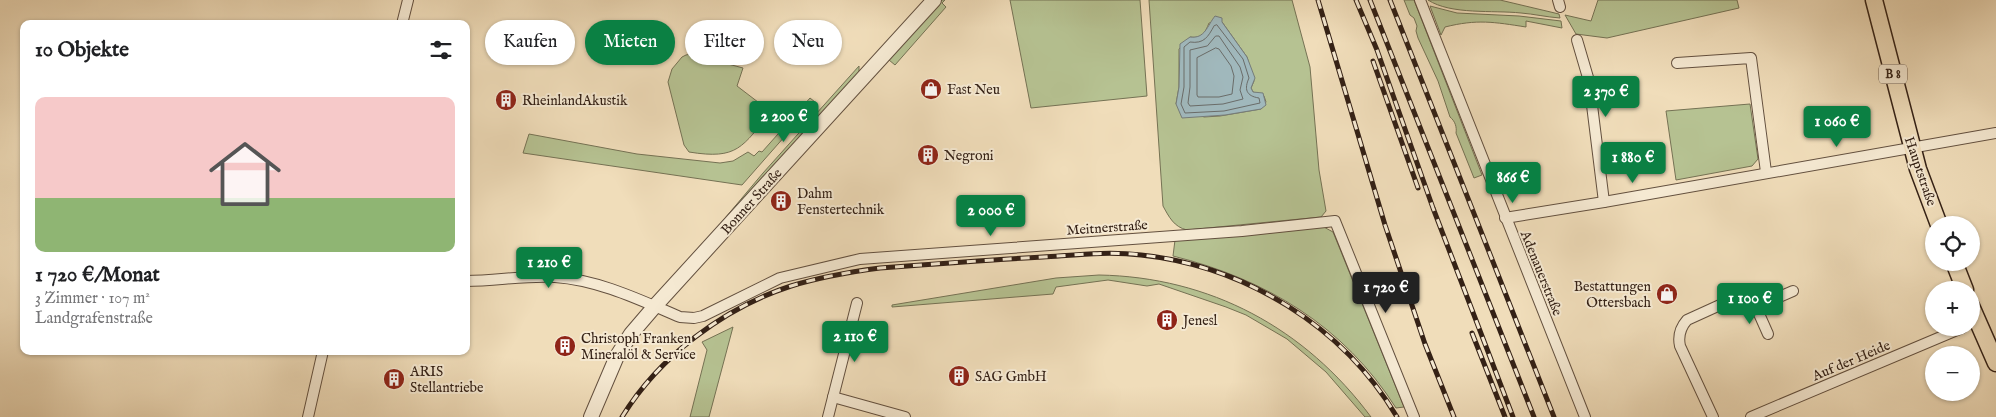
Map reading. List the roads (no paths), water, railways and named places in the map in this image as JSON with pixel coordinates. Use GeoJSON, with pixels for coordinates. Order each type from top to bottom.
{"type":"FeatureCollection","features":[{"type":"Feature","properties":{"kind":"main road","name":"Hauptstraße"},"geometry":{"type":"LineString","coordinates":[[1874,0],[1912,147],[1936,216]]}},
{"type":"Feature","properties":{"kind":"main road"},"geometry":{"type":"LineString","coordinates":[[1980,330],[1996,363]]}},
{"type":"Feature","properties":{"kind":"street"},"geometry":{"type":"LineString","coordinates":[[403,20],[408,0]]}},
{"type":"Feature","properties":{"kind":"street","name":"Bonner Straße"},"geometry":{"type":"LineString","coordinates":[[591,417],[617,356],[631,334],[934,0]]}},
{"type":"Feature","properties":{"kind":"street","name":"Adenauerstraße"},"geometry":{"type":"LineString","coordinates":[[1420,0],[1504,218],[1585,417]]}},
{"type":"Feature","properties":{"kind":"street"},"geometry":{"type":"LineString","coordinates":[[1578,40],[1589,81],[1604,202]]}},
{"type":"Feature","properties":{"kind":"street"},"geometry":{"type":"LineString","coordinates":[[1678,63],[1751,58],[1766,172]]}},
{"type":"Feature","properties":{"kind":"street"},"geometry":{"type":"LineString","coordinates":[[1504,218],[1996,133]]}},
{"type":"Feature","properties":{"kind":"street","name":"Meitnerstraße"},"geometry":{"type":"LineString","coordinates":[[470,281],[548,277],[567,278],[595,284],[684,318],[694,318],[780,278],[860,259],[1242,231],[1335,222],[1414,417]]}},
{"type":"Feature","properties":{"kind":"street"},"geometry":{"type":"LineString","coordinates":[[1713,417],[1680,346],[1678,339],[1681,328],[1687,320],[1720,305],[1756,308],[1793,291]]}},
{"type":"Feature","properties":{"kind":"street"},"geometry":{"type":"LineString","coordinates":[[828,417],[857,303]]}},
{"type":"Feature","properties":{"kind":"street"},"geometry":{"type":"LineString","coordinates":[[1756,308],[1768,334]]}},
{"type":"Feature","properties":{"kind":"street","name":"Auf der Heide"},"geometry":{"type":"LineString","coordinates":[[1751,417],[1943,336]]}},
{"type":"Feature","properties":{"kind":"street"},"geometry":{"type":"LineString","coordinates":[[308,417],[322,355]]}},
{"type":"Feature","properties":{"kind":"street"},"geometry":{"type":"LineString","coordinates":[[833,397],[905,417]]}},
{"type":"Feature","properties":{"kind":"water"},"geometry":{"type":"Polygon","coordinates":[[[1215,16],[1222,18],[1222,22],[1247,57],[1255,78],[1251,88],[1253,92],[1263,93],[1266,105],[1261,109],[1225,115],[1182,118],[1176,104],[1179,87],[1180,44],[1190,37],[1202,34],[1215,16]]]}},
{"type":"Feature","properties":{"kind":"railway"},"geometry":{"type":"LineString","coordinates":[[1318,0],[1385,225],[1425,344],[1454,417]]}},
{"type":"Feature","properties":{"kind":"railway"},"geometry":{"type":"LineString","coordinates":[[1356,0],[1377,50],[1433,208],[1513,417]]}},
{"type":"Feature","properties":{"kind":"railway"},"geometry":{"type":"LineString","coordinates":[[1370,0],[1534,417]]}},
{"type":"Feature","properties":{"kind":"railway"},"geometry":{"type":"LineString","coordinates":[[1390,0],[1554,417]]}},
{"type":"Feature","properties":{"kind":"railway"},"geometry":{"type":"LineString","coordinates":[[1373,61],[1418,188]]}},
{"type":"Feature","properties":{"kind":"railway"},"geometry":{"type":"LineString","coordinates":[[622,417],[654,374],[695,337],[741,307],[791,286],[835,275],[880,268],[1116,253],[1180,261],[1217,272],[1253,287],[1288,306],[1320,329],[1349,355],[1375,384],[1397,417]]}},
{"type":"Feature","properties":{"kind":"railway"},"geometry":{"type":"LineString","coordinates":[[1472,333],[1505,417]]}},
{"type":"Feature","properties":{"kind":"place","name":"Fast Neu"},"geometry":{"type":"Point","coordinates":[931,89]}},
{"type":"Feature","properties":{"kind":"place","name":"RheinlandAkustik"},"geometry":{"type":"Point","coordinates":[506,100]}},
{"type":"Feature","properties":{"kind":"place","name":"Negroni"},"geometry":{"type":"Point","coordinates":[928,155]}},
{"type":"Feature","properties":{"kind":"place","name":"Dahm Fenstertechnik"},"geometry":{"type":"Point","coordinates":[781,201]}},
{"type":"Feature","properties":{"kind":"place","name":"Bestattungen Ottersbach"},"geometry":{"type":"Point","coordinates":[1667,294]}},
{"type":"Feature","properties":{"kind":"place","name":"Jenesl"},"geometry":{"type":"Point","coordinates":[1167,320]}},
{"type":"Feature","properties":{"kind":"place","name":"Christoph Franken Mineralöl & Service"},"geometry":{"type":"Point","coordinates":[565,346]}},
{"type":"Feature","properties":{"kind":"place","name":"SAG GmbH"},"geometry":{"type":"Point","coordinates":[959,376]}},
{"type":"Feature","properties":{"kind":"place","name":"ARIS Stellantriebe"},"geometry":{"type":"Point","coordinates":[394,379]}}]}
